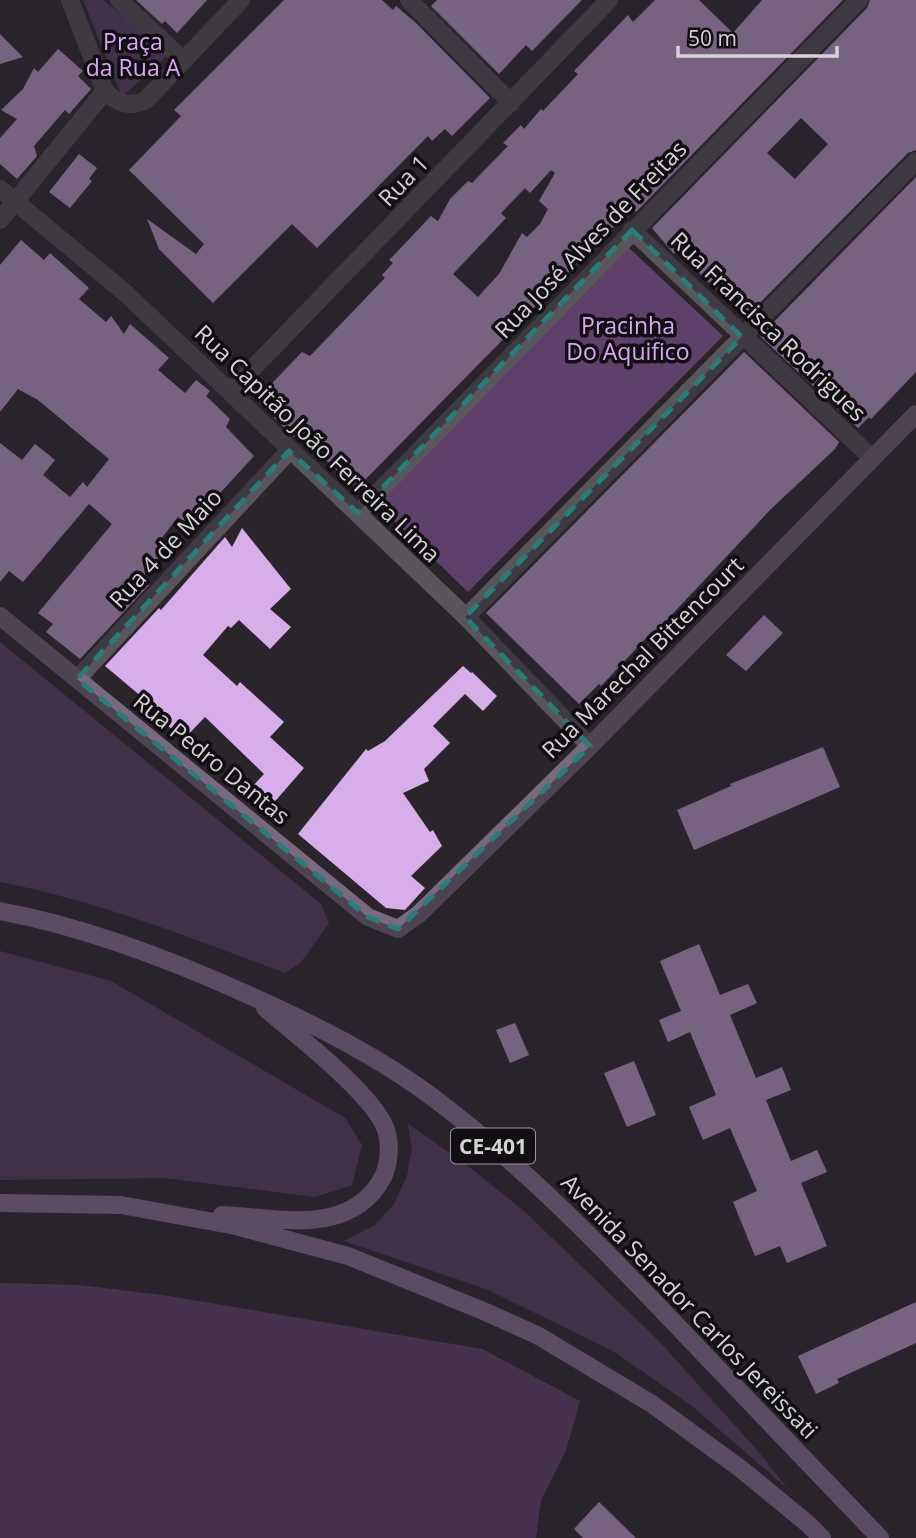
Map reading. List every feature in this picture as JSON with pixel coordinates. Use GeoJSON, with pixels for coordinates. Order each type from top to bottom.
{"type":"FeatureCollection","features":[{"type":"Feature","properties":{"kind":"main road","name":"Rua Marechal Bittencourt"},"geometry":{"type":"LineString","coordinates":[[398,929],[419,914],[590,746],[916,414]]}},
{"type":"Feature","properties":{"kind":"main road","name":"Rua Pedro Dantas"},"geometry":{"type":"LineString","coordinates":[[0,616],[368,917],[398,929]]}},
{"type":"Feature","properties":{"kind":"main road","name":"Avenida Senador Carlos Jereissati"},"geometry":{"type":"LineString","coordinates":[[0,911],[82,932],[212,978],[320,1027],[397,1073],[444,1106],[528,1175],[621,1266],[880,1538]]}},
{"type":"Feature","properties":{"kind":"main road"},"geometry":{"type":"LineString","coordinates":[[0,1203],[121,1205],[160,1211],[307,1220],[337,1217],[361,1205],[377,1188],[385,1172],[389,1149],[385,1125],[366,1099],[253,997]]}},
{"type":"Feature","properties":{"kind":"main road"},"geometry":{"type":"LineString","coordinates":[[121,1205],[236,1226],[348,1256],[537,1335],[652,1404],[741,1469],[822,1538]]}},
{"type":"Feature","properties":{"kind":"street"},"geometry":{"type":"LineString","coordinates":[[70,0],[105,91],[115,101],[136,105],[146,100],[241,0]]}},
{"type":"Feature","properties":{"kind":"street"},"geometry":{"type":"LineString","coordinates":[[119,0],[183,60]]}},
{"type":"Feature","properties":{"kind":"street"},"geometry":{"type":"LineString","coordinates":[[409,0],[511,103]]}},
{"type":"Feature","properties":{"kind":"street","name":"Rua José Alves de Freitas"},"geometry":{"type":"LineString","coordinates":[[358,513],[859,0]]}},
{"type":"Feature","properties":{"kind":"street","name":"Rua 1"},"geometry":{"type":"LineString","coordinates":[[230,392],[511,103],[600,3]]}},
{"type":"Feature","properties":{"kind":"street"},"geometry":{"type":"LineString","coordinates":[[0,220],[105,91]]}},
{"type":"Feature","properties":{"kind":"street"},"geometry":{"type":"LineString","coordinates":[[466,617],[916,161]]}},
{"type":"Feature","properties":{"kind":"street","name":"Rua Capitão João Ferreira Lima"},"geometry":{"type":"LineString","coordinates":[[0,189],[123,291],[230,392],[466,617],[590,746]]}},
{"type":"Feature","properties":{"kind":"street","name":"Rua Francisca Rodrigues"},"geometry":{"type":"LineString","coordinates":[[632,230],[872,458]]}},
{"type":"Feature","properties":{"kind":"street","name":"Rua 4 de Maio"},"geometry":{"type":"LineString","coordinates":[[77,678],[289,451]]}},
{"type":"Feature","properties":{"kind":"highlighted area"},"geometry":{"type":"Polygon","coordinates":[[[632,230],[742,337],[465,617],[590,746],[398,929],[368,917],[77,679],[289,451],[358,513],[632,230]]]}},
{"type":"Feature","properties":{"kind":"green space","name":"Praça da Rua A"},"geometry":{"type":"Polygon","coordinates":[[[83,0],[103,0],[170,53],[122,97],[83,0]]]}},
{"type":"Feature","properties":{"kind":"green space","name":"Pracinha Do Aquifico"},"geometry":{"type":"Polygon","coordinates":[[[627,246],[723,336],[468,592],[378,505],[627,246]]]}},
{"type":"Feature","properties":{"kind":"green space"},"geometry":{"type":"Polygon","coordinates":[[[0,642],[321,904],[329,923],[301,962],[285,973],[109,910],[0,882],[0,642]]]}},
{"type":"Feature","properties":{"kind":"green space"},"geometry":{"type":"Polygon","coordinates":[[[0,951],[111,981],[345,1118],[362,1145],[352,1185],[315,1197],[164,1178],[0,1180],[0,951]]]}},
{"type":"Feature","properties":{"kind":"green space"},"geometry":{"type":"Polygon","coordinates":[[[408,1124],[468,1166],[524,1211],[658,1340],[757,1450],[787,1488],[692,1406],[613,1351],[486,1289],[344,1241],[375,1225],[394,1204],[407,1176],[412,1148],[408,1124]]]}},
{"type":"Feature","properties":{"kind":"shaded area"},"geometry":{"type":"Polygon","coordinates":[[[0,1283],[79,1285],[169,1296],[482,1349],[580,1401],[566,1450],[541,1500],[536,1538],[0,1538],[0,1283]]]}},
{"type":"Feature","properties":{"kind":"building"},"geometry":{"type":"Polygon","coordinates":[[[136,0],[207,0],[177,33],[165,21],[162,24],[136,0]]]}},
{"type":"Feature","properties":{"kind":"building"},"geometry":{"type":"Polygon","coordinates":[[[284,0],[382,0],[393,10],[396,6],[490,98],[452,136],[445,129],[432,141],[428,136],[317,248],[292,224],[213,303],[159,249],[147,219],[196,254],[204,244],[129,170],[181,116],[174,110],[284,0]]]}},
{"type":"Feature","properties":{"kind":"building"},"geometry":{"type":"Polygon","coordinates":[[[437,0],[582,0],[532,51],[526,45],[499,74],[431,6],[437,0]]]}},
{"type":"Feature","properties":{"kind":"building"},"geometry":{"type":"Polygon","coordinates":[[[655,0],[699,0],[733,33],[762,0],[843,0],[636,212],[634,210],[626,218],[624,216],[356,489],[298,433],[294,437],[256,400],[302,352],[310,356],[385,278],[382,275],[393,263],[389,260],[431,216],[438,221],[450,199],[468,181],[472,183],[508,146],[503,143],[521,125],[524,129],[541,109],[543,111],[578,74],[574,71],[628,15],[633,22],[655,0]],[[551,170],[530,193],[525,188],[501,213],[506,218],[453,274],[478,297],[499,274],[522,233],[527,237],[540,224],[548,209],[539,201],[555,173],[551,170]]]}},
{"type":"Feature","properties":{"kind":"building"},"geometry":{"type":"Polygon","coordinates":[[[870,0],[916,0],[916,150],[908,153],[745,318],[677,251],[674,254],[652,228],[867,8],[870,0]],[[801,118],[767,153],[795,179],[828,144],[801,118]]]}},
{"type":"Feature","properties":{"kind":"building"},"geometry":{"type":"Polygon","coordinates":[[[0,34],[23,57],[0,64],[0,34]]]}},
{"type":"Feature","properties":{"kind":"building"},"geometry":{"type":"Polygon","coordinates":[[[58,49],[83,71],[78,76],[91,89],[69,114],[65,110],[34,146],[37,156],[17,179],[0,164],[0,138],[17,119],[1,110],[23,89],[34,68],[38,72],[58,49]]]}},
{"type":"Feature","properties":{"kind":"building"},"geometry":{"type":"Polygon","coordinates":[[[79,154],[97,168],[89,179],[92,181],[70,208],[49,192],[79,154]]]}},
{"type":"Feature","properties":{"kind":"building"},"geometry":{"type":"Polygon","coordinates":[[[916,177],[916,372],[871,419],[869,417],[858,428],[760,336],[916,177]]]}},
{"type":"Feature","properties":{"kind":"building"},"geometry":{"type":"Polygon","coordinates":[[[21,240],[44,260],[50,253],[89,288],[79,299],[106,322],[111,316],[124,334],[130,324],[169,358],[158,370],[185,393],[196,380],[210,391],[206,396],[230,419],[226,427],[254,456],[190,526],[178,517],[157,544],[165,551],[142,578],[149,585],[80,659],[46,632],[53,624],[38,613],[112,524],[89,504],[23,582],[9,571],[0,582],[0,443],[22,460],[35,444],[55,460],[43,475],[70,497],[83,482],[87,487],[109,459],[38,400],[18,389],[0,412],[0,265],[21,240]]]}},
{"type":"Feature","properties":{"kind":"building"},"geometry":{"type":"Polygon","coordinates":[[[744,352],[839,442],[835,449],[771,509],[650,638],[648,636],[601,686],[599,684],[579,704],[486,613],[744,352]]]}},
{"type":"Feature","properties":{"kind":"building"},"geometry":{"type":"Polygon","coordinates":[[[242,528],[291,589],[270,609],[291,627],[270,649],[239,620],[231,628],[228,626],[203,655],[237,686],[240,682],[284,722],[270,737],[304,768],[271,806],[251,788],[264,774],[205,717],[184,739],[157,717],[161,713],[105,666],[159,608],[161,610],[225,537],[232,547],[242,528]]]}},
{"type":"Feature","properties":{"kind":"building"},"geometry":{"type":"Polygon","coordinates":[[[764,615],[783,633],[746,671],[726,655],[764,615]]]}},
{"type":"Feature","properties":{"kind":"building"},"geometry":{"type":"Polygon","coordinates":[[[463,666],[497,696],[483,711],[465,694],[433,726],[450,743],[424,769],[429,781],[403,793],[430,832],[433,830],[442,846],[411,876],[425,888],[405,910],[386,908],[298,834],[366,749],[368,751],[385,741],[463,666]]]}},
{"type":"Feature","properties":{"kind":"building"},"geometry":{"type":"Polygon","coordinates":[[[823,747],[840,787],[694,850],[677,810],[731,786],[730,784],[823,747]]]}},
{"type":"Feature","properties":{"kind":"building"},"geometry":{"type":"Polygon","coordinates":[[[699,944],[720,995],[748,984],[757,1003],[730,1015],[756,1078],[782,1067],[791,1090],[766,1100],[791,1161],[817,1150],[827,1172],[801,1183],[827,1246],[787,1263],[780,1246],[755,1256],[733,1202],[757,1191],[730,1128],[703,1140],[689,1107],[716,1095],[690,1032],[668,1042],[659,1020],[681,1011],[660,961],[699,944]]]}},
{"type":"Feature","properties":{"kind":"building"},"geometry":{"type":"Polygon","coordinates":[[[515,1023],[529,1055],[510,1063],[496,1030],[515,1023]]]}},
{"type":"Feature","properties":{"kind":"building"},"geometry":{"type":"Polygon","coordinates":[[[634,1061],[656,1115],[627,1127],[604,1073],[634,1061]]]}},
{"type":"Feature","properties":{"kind":"building"},"geometry":{"type":"Polygon","coordinates":[[[916,1302],[916,1343],[837,1379],[839,1383],[816,1394],[798,1356],[916,1302]]]}},
{"type":"Feature","properties":{"kind":"building"},"geometry":{"type":"Polygon","coordinates":[[[599,1502],[636,1538],[583,1538],[574,1529],[599,1502]]]}}]}
